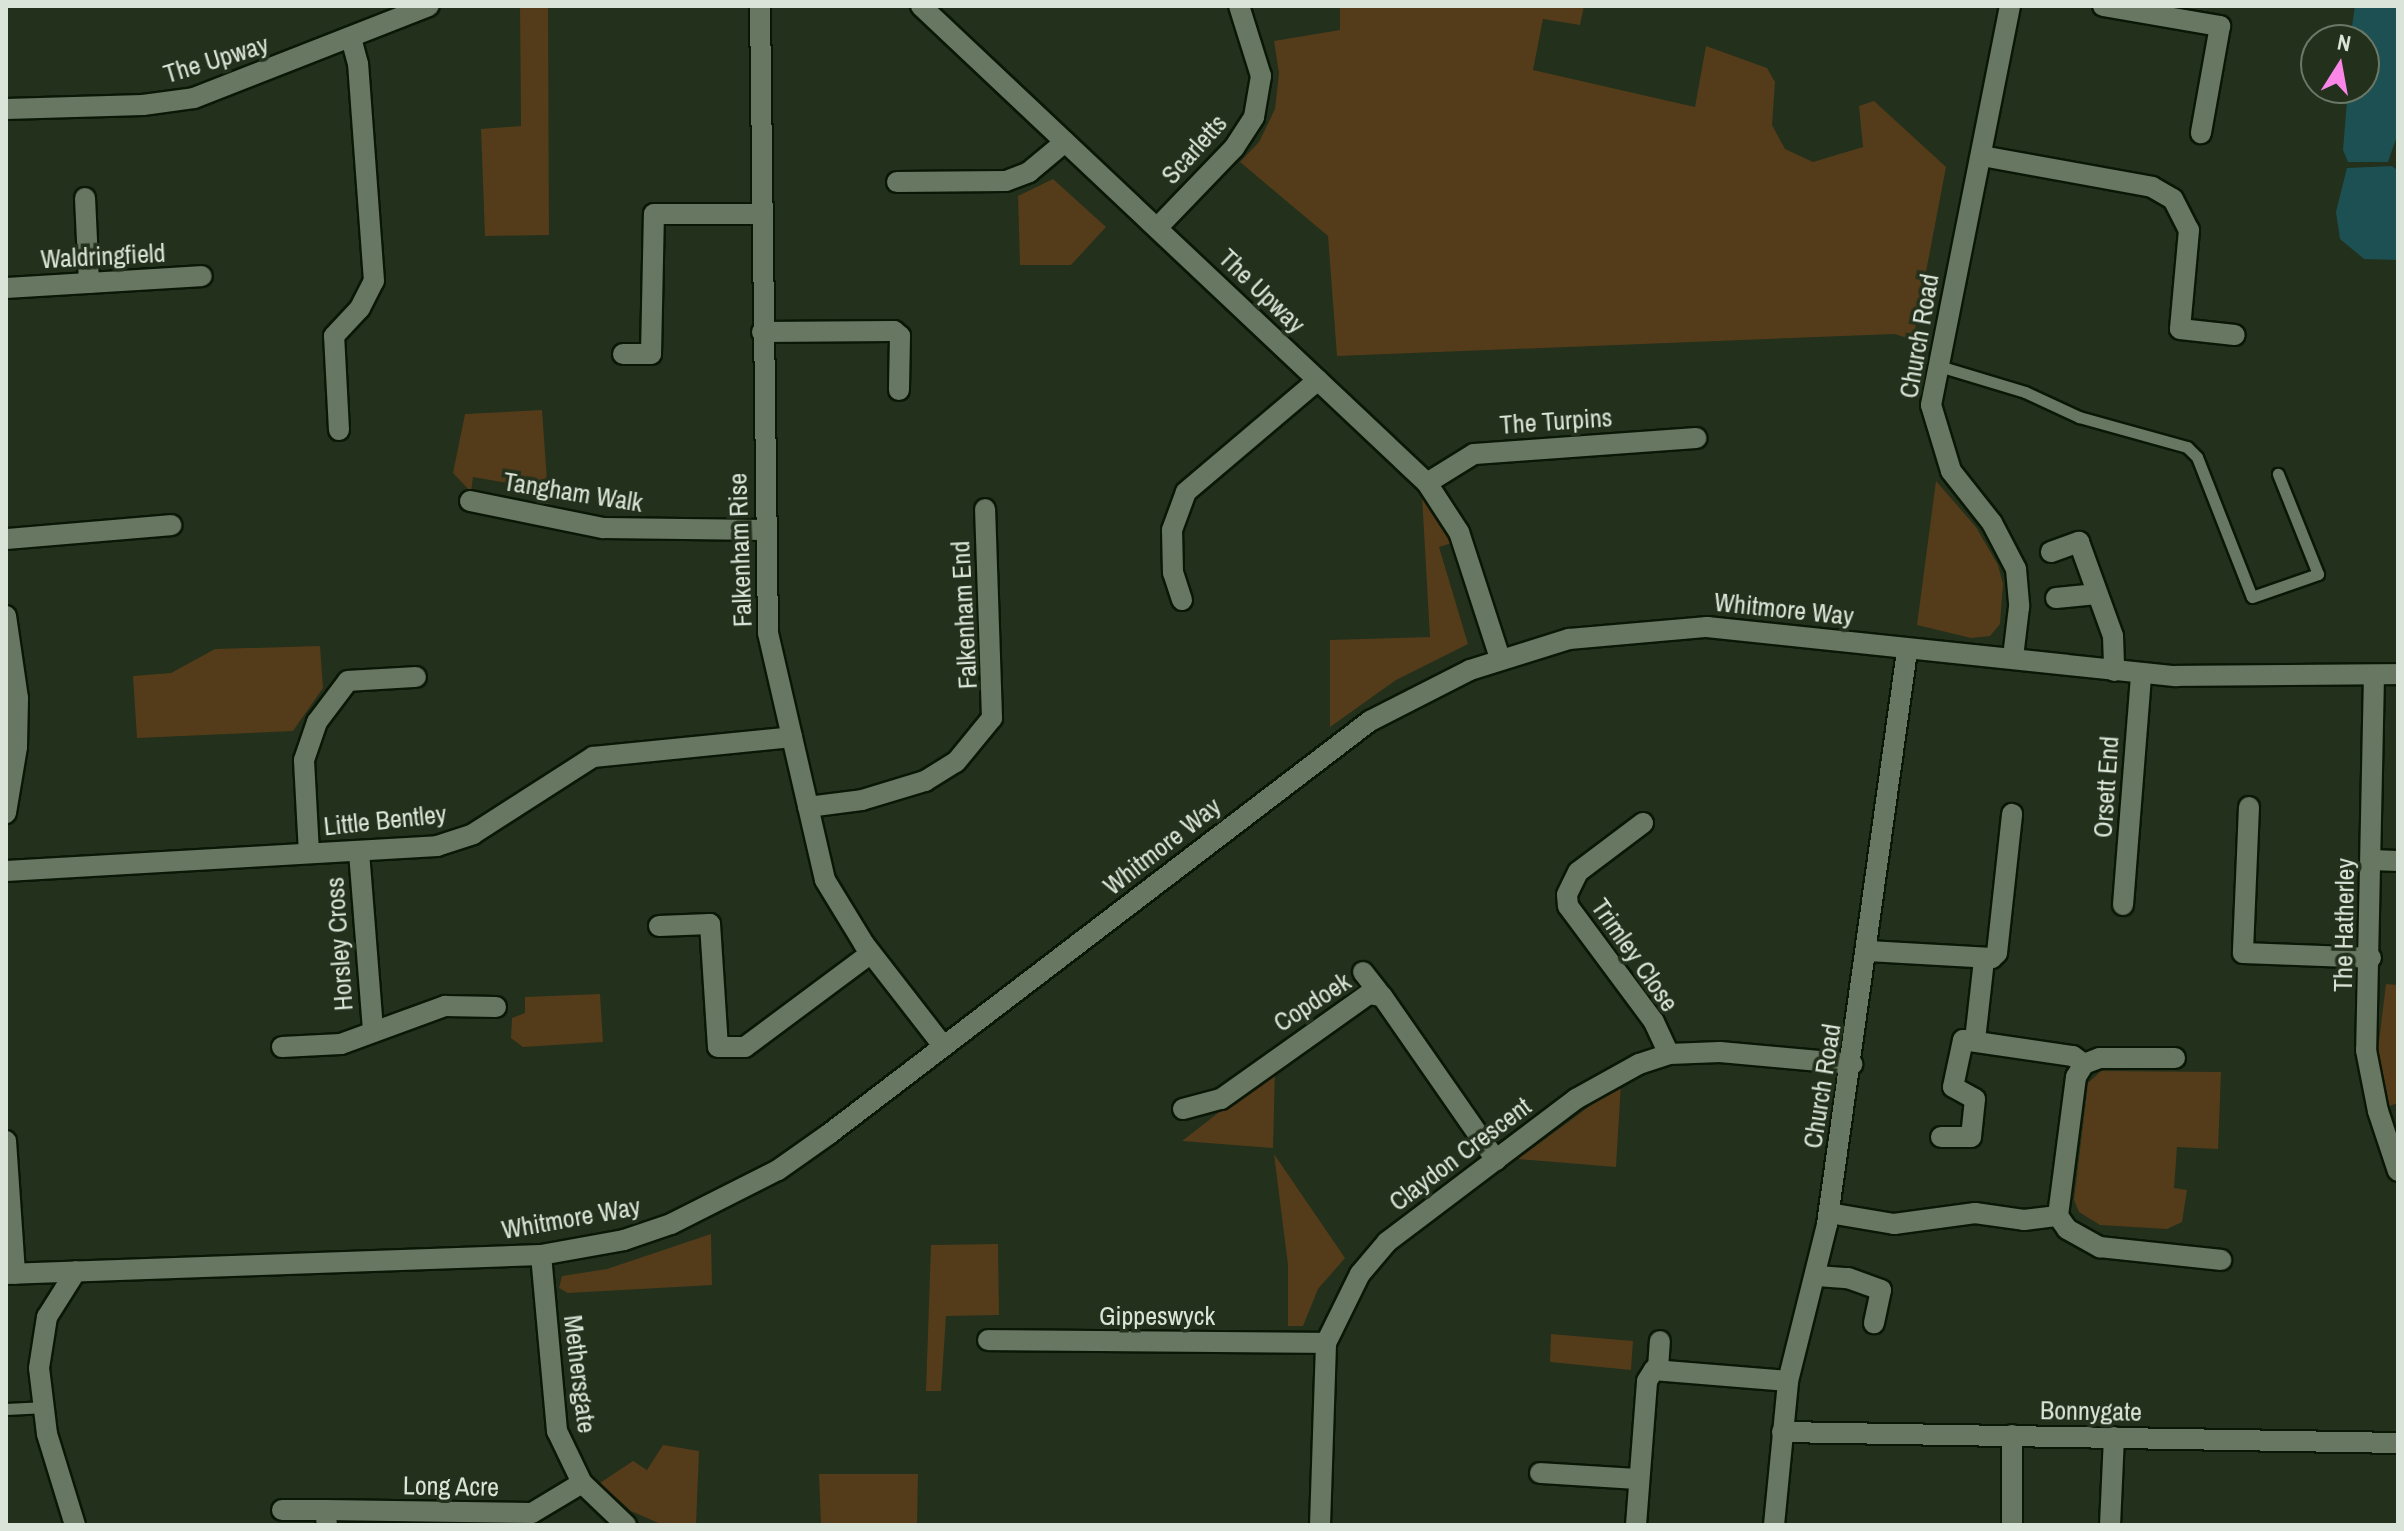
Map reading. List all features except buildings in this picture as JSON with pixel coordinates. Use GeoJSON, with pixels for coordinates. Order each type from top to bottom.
{"type":"FeatureCollection","features":[{"type":"Feature","properties":{"kind":"street","name":"The Upway"},"geometry":{"type":"LineString","coordinates":[[6,109],[177,102],[229,88],[429,6]]}},
{"type":"Feature","properties":{"kind":"street","name":"Falkenham Rise"},"geometry":{"type":"LineString","coordinates":[[760,6],[768,633],[825,880],[871,953],[944,1047]]}},
{"type":"Feature","properties":{"kind":"street","name":"The Upway"},"geometry":{"type":"LineString","coordinates":[[921,6],[1427,483],[1459,532],[1500,658]]}},
{"type":"Feature","properties":{"kind":"street","name":"Scarletts"},"geometry":{"type":"LineString","coordinates":[[1157,228],[1234,148],[1254,117],[1261,76],[1239,6]]}},
{"type":"Feature","properties":{"kind":"street","name":"Church Road"},"geometry":{"type":"LineString","coordinates":[[2010,6],[1931,405],[1945,458],[1992,523],[2016,569],[2019,607],[2013,657]]}},
{"type":"Feature","properties":{"kind":"street"},"geometry":{"type":"LineString","coordinates":[[2103,6],[2220,26],[2201,133]]}},
{"type":"Feature","properties":{"kind":"street"},"geometry":{"type":"LineString","coordinates":[[339,430],[334,336],[360,308],[374,281],[358,64],[351,38]]}},
{"type":"Feature","properties":{"kind":"street"},"geometry":{"type":"LineString","coordinates":[[897,182],[1006,181],[1029,172],[1065,142]]}},
{"type":"Feature","properties":{"kind":"street"},"geometry":{"type":"LineString","coordinates":[[1982,156],[2152,187],[2173,199],[2189,230],[2180,329],[2235,335]]}},
{"type":"Feature","properties":{"kind":"street"},"geometry":{"type":"LineString","coordinates":[[85,198],[89,283]]}},
{"type":"Feature","properties":{"kind":"street"},"geometry":{"type":"LineString","coordinates":[[623,354],[651,354],[654,214],[762,214]]}},
{"type":"Feature","properties":{"kind":"street","name":"Waldringfield"},"geometry":{"type":"LineString","coordinates":[[6,288],[202,276]]}},
{"type":"Feature","properties":{"kind":"street"},"geometry":{"type":"LineString","coordinates":[[762,332],[894,331],[900,336],[899,390]]}},
{"type":"Feature","properties":{"kind":"street"},"geometry":{"type":"LineString","coordinates":[[1182,600],[1173,573],[1172,530],[1186,492],[1318,380]]}},
{"type":"Feature","properties":{"kind":"street","name":"The Turpins"},"geometry":{"type":"LineString","coordinates":[[1427,483],[1474,454],[1696,438]]}},
{"type":"Feature","properties":{"kind":"street","name":"Tangham Walk"},"geometry":{"type":"LineString","coordinates":[[470,501],[603,528],[765,530]]}},
{"type":"Feature","properties":{"kind":"street","name":"Falkenham End"},"geometry":{"type":"LineString","coordinates":[[808,807],[862,800],[925,781],[956,762],[992,718],[985,509]]}},
{"type":"Feature","properties":{"kind":"street"},"geometry":{"type":"LineString","coordinates":[[6,539],[171,525]]}},
{"type":"Feature","properties":{"kind":"street"},"geometry":{"type":"LineString","coordinates":[[2051,552],[2079,542],[2113,636],[2114,671]]}},
{"type":"Feature","properties":{"kind":"street"},"geometry":{"type":"LineString","coordinates":[[2056,598],[2097,594]]}},
{"type":"Feature","properties":{"kind":"street"},"geometry":{"type":"LineString","coordinates":[[6,616],[18,698],[6,813]]}},
{"type":"Feature","properties":{"kind":"street","name":"Whitmore Way"},"geometry":{"type":"LineString","coordinates":[[10,1274],[220,1270],[541,1255],[624,1240],[706,1208],[778,1170],[1370,721],[1500,658],[1569,639],[1676,626],[1753,630],[1907,651],[2013,657],[2141,674],[2398,674]]}},
{"type":"Feature","properties":{"kind":"street","name":"Church Road"},"geometry":{"type":"LineString","coordinates":[[1774,1525],[1788,1381],[1817,1276],[1829,1213],[1868,951],[1907,651]]}},
{"type":"Feature","properties":{"kind":"street","name":"Orsett End"},"geometry":{"type":"LineString","coordinates":[[2123,905],[2141,674]]}},
{"type":"Feature","properties":{"kind":"street","name":"The Hatherley"},"geometry":{"type":"LineString","coordinates":[[2374,675],[2371,958],[2366,1050],[2378,1111],[2398,1171]]}},
{"type":"Feature","properties":{"kind":"street"},"geometry":{"type":"LineString","coordinates":[[309,853],[304,760],[317,722],[348,681],[416,677]]}},
{"type":"Feature","properties":{"kind":"street","name":"Little Bentley"},"geometry":{"type":"LineString","coordinates":[[6,871],[437,846],[473,834],[593,757],[792,737]]}},
{"type":"Feature","properties":{"kind":"street"},"geometry":{"type":"LineString","coordinates":[[2249,807],[2243,953],[2371,958]]}},
{"type":"Feature","properties":{"kind":"street"},"geometry":{"type":"LineString","coordinates":[[1868,951],[1984,960],[1997,953],[2012,814]]}},
{"type":"Feature","properties":{"kind":"street","name":"Trimley Close"},"geometry":{"type":"LineString","coordinates":[[1643,823],[1578,872],[1567,895],[1568,906],[1654,1022],[1669,1054]]}},
{"type":"Feature","properties":{"kind":"street","name":"Horsley Cross"},"geometry":{"type":"LineString","coordinates":[[359,852],[373,1031]]}},
{"type":"Feature","properties":{"kind":"street"},"geometry":{"type":"LineString","coordinates":[[2371,860],[2398,861]]}},
{"type":"Feature","properties":{"kind":"street"},"geometry":{"type":"LineString","coordinates":[[659,926],[710,924],[718,1047],[745,1047],[871,953]]}},
{"type":"Feature","properties":{"kind":"street"},"geometry":{"type":"LineString","coordinates":[[1975,1040],[1984,960]]}},
{"type":"Feature","properties":{"kind":"street"},"geometry":{"type":"LineString","coordinates":[[1363,972],[1382,996]]}},
{"type":"Feature","properties":{"kind":"street","name":"Copdoek"},"geometry":{"type":"LineString","coordinates":[[1183,1109],[1221,1099],[1359,996],[1382,996],[1496,1160]]}},
{"type":"Feature","properties":{"kind":"street","name":"Horsley Cross"},"geometry":{"type":"LineString","coordinates":[[282,1047],[341,1044],[445,1006],[496,1007]]}},
{"type":"Feature","properties":{"kind":"street"},"geometry":{"type":"LineString","coordinates":[[1941,1137],[1971,1137],[1975,1099],[1953,1087],[1960,1044],[1975,1040],[2059,1050],[2084,1064]]}},
{"type":"Feature","properties":{"kind":"street","name":"Claydon Crescent"},"geometry":{"type":"LineString","coordinates":[[1320,1525],[1326,1343],[1360,1274],[1387,1242],[1608,1079],[1669,1054],[1720,1052],[1852,1064]]}},
{"type":"Feature","properties":{"kind":"street"},"geometry":{"type":"LineString","coordinates":[[2058,1216],[2076,1077],[2084,1064],[2100,1058],[2175,1058]]}},
{"type":"Feature","properties":{"kind":"street"},"geometry":{"type":"LineString","coordinates":[[6,1141],[10,1274]]}},
{"type":"Feature","properties":{"kind":"street"},"geometry":{"type":"LineString","coordinates":[[1829,1213],[1878,1224],[1975,1213],[2024,1220],[2058,1216]]}},
{"type":"Feature","properties":{"kind":"street"},"geometry":{"type":"LineString","coordinates":[[2058,1216],[2082,1241],[2100,1247],[2221,1260]]}},
{"type":"Feature","properties":{"kind":"street","name":"Methersgate"},"geometry":{"type":"LineString","coordinates":[[541,1255],[554,1418],[582,1483],[626,1525]]}},
{"type":"Feature","properties":{"kind":"street"},"geometry":{"type":"LineString","coordinates":[[75,1525],[41,1407],[40,1343],[57,1295],[76,1271]]}},
{"type":"Feature","properties":{"kind":"street"},"geometry":{"type":"LineString","coordinates":[[1817,1276],[1848,1278],[1881,1290],[1874,1323]]}},
{"type":"Feature","properties":{"kind":"street","name":"Gippeswyck"},"geometry":{"type":"LineString","coordinates":[[988,1340],[1326,1343]]}},
{"type":"Feature","properties":{"kind":"street"},"geometry":{"type":"LineString","coordinates":[[1660,1341],[1668,1369]]}},
{"type":"Feature","properties":{"kind":"street"},"geometry":{"type":"LineString","coordinates":[[1636,1525],[1647,1381],[1668,1369],[1788,1381]]}},
{"type":"Feature","properties":{"kind":"street","name":"Bonnygate"},"geometry":{"type":"LineString","coordinates":[[1782,1432],[2398,1443]]}},
{"type":"Feature","properties":{"kind":"street"},"geometry":{"type":"LineString","coordinates":[[2012,1435],[2012,1525]]}},
{"type":"Feature","properties":{"kind":"street"},"geometry":{"type":"LineString","coordinates":[[2110,1525],[2114,1437]]}},
{"type":"Feature","properties":{"kind":"street"},"geometry":{"type":"LineString","coordinates":[[1540,1473],[1639,1479]]}},
{"type":"Feature","properties":{"kind":"street","name":"Long Acre"},"geometry":{"type":"LineString","coordinates":[[282,1510],[326,1518],[532,1513],[582,1483]]}},
{"type":"Feature","properties":{"kind":"lane"},"geometry":{"type":"LineString","coordinates":[[1939,366],[2025,392],[2079,417],[2187,447],[2206,478],[2252,597],[2318,574],[2278,474]]}},
{"type":"Feature","properties":{"kind":"lane"},"geometry":{"type":"LineString","coordinates":[[6,1409],[41,1407]]}},
{"type":"Feature","properties":{"kind":"shaded area"},"geometry":{"type":"Polygon","coordinates":[[[520,6],[548,6],[549,235],[485,236],[481,129],[521,126],[520,6]]]}},
{"type":"Feature","properties":{"kind":"shaded area"},"geometry":{"type":"Polygon","coordinates":[[[1340,6],[1584,6],[1580,25],[1543,19],[1533,70],[1695,107],[1706,46],[1767,68],[1775,82],[1772,125],[1785,149],[1813,162],[1863,147],[1859,106],[1874,101],[1946,167],[1913,340],[1895,334],[1337,356],[1328,236],[1240,162],[1259,142],[1275,109],[1279,73],[1274,41],[1340,30],[1340,6]]]}},
{"type":"Feature","properties":{"kind":"shaded area"},"geometry":{"type":"Polygon","coordinates":[[[1053,179],[1106,227],[1071,265],[1020,265],[1018,196],[1053,179]]]}},
{"type":"Feature","properties":{"kind":"shaded area"},"geometry":{"type":"Polygon","coordinates":[[[542,410],[549,508],[538,506],[536,488],[473,477],[471,492],[453,473],[465,414],[542,410]]]}},
{"type":"Feature","properties":{"kind":"shaded area"},"geometry":{"type":"Polygon","coordinates":[[[1936,481],[1976,527],[1998,565],[2003,584],[2000,624],[1990,636],[1971,638],[1917,625],[1936,481]]]}},
{"type":"Feature","properties":{"kind":"shaded area"},"geometry":{"type":"Polygon","coordinates":[[[1422,496],[1452,543],[1439,547],[1468,644],[1396,680],[1330,727],[1330,640],[1430,637],[1422,496]]]}},
{"type":"Feature","properties":{"kind":"shaded area"},"geometry":{"type":"Polygon","coordinates":[[[320,646],[323,688],[293,731],[137,738],[133,676],[171,673],[215,649],[320,646]]]}},
{"type":"Feature","properties":{"kind":"shaded area"},"geometry":{"type":"Polygon","coordinates":[[[2386,984],[2398,985],[2398,1103],[2387,1107],[2378,1050],[2386,984]]]}},
{"type":"Feature","properties":{"kind":"shaded area"},"geometry":{"type":"Polygon","coordinates":[[[600,994],[603,1042],[523,1047],[511,1038],[512,1018],[525,1013],[525,997],[600,994]]]}},
{"type":"Feature","properties":{"kind":"shaded area"},"geometry":{"type":"Polygon","coordinates":[[[1275,1069],[1273,1148],[1182,1141],[1275,1069]]]}},
{"type":"Feature","properties":{"kind":"shaded area"},"geometry":{"type":"Polygon","coordinates":[[[2101,1071],[2221,1072],[2218,1149],[2177,1147],[2174,1188],[2187,1190],[2182,1222],[2167,1229],[2100,1225],[2079,1212],[2074,1200],[2088,1083],[2101,1071]]]}},
{"type":"Feature","properties":{"kind":"shaded area"},"geometry":{"type":"Polygon","coordinates":[[[1621,1083],[1616,1167],[1518,1159],[1621,1083]]]}},
{"type":"Feature","properties":{"kind":"shaded area"},"geometry":{"type":"Polygon","coordinates":[[[1274,1154],[1345,1258],[1318,1289],[1303,1326],[1288,1326],[1288,1265],[1274,1154]]]}},
{"type":"Feature","properties":{"kind":"shaded area"},"geometry":{"type":"Polygon","coordinates":[[[711,1234],[712,1285],[568,1293],[559,1288],[562,1276],[607,1269],[711,1234]]]}},
{"type":"Feature","properties":{"kind":"shaded area"},"geometry":{"type":"Polygon","coordinates":[[[998,1244],[999,1315],[946,1316],[941,1391],[926,1391],[931,1245],[998,1244]]]}},
{"type":"Feature","properties":{"kind":"shaded area"},"geometry":{"type":"Polygon","coordinates":[[[1551,1334],[1633,1341],[1631,1370],[1550,1362],[1551,1334]]]}},
{"type":"Feature","properties":{"kind":"shaded area"},"geometry":{"type":"Polygon","coordinates":[[[663,1445],[699,1451],[696,1525],[663,1525],[631,1511],[600,1483],[633,1461],[647,1470],[663,1445]]]}},
{"type":"Feature","properties":{"kind":"shaded area"},"geometry":{"type":"Polygon","coordinates":[[[819,1474],[918,1474],[917,1525],[821,1525],[819,1474]]]}},
{"type":"Feature","properties":{"kind":"water"},"geometry":{"type":"Polygon","coordinates":[[[2355,6],[2398,6],[2398,133],[2388,162],[2348,162],[2343,150],[2347,104],[2380,104],[2380,24],[2352,24],[2355,6]]]}},
{"type":"Feature","properties":{"kind":"water"},"geometry":{"type":"Polygon","coordinates":[[[2392,166],[2398,171],[2398,260],[2364,259],[2340,239],[2336,212],[2347,168],[2392,166]]]}}]}
